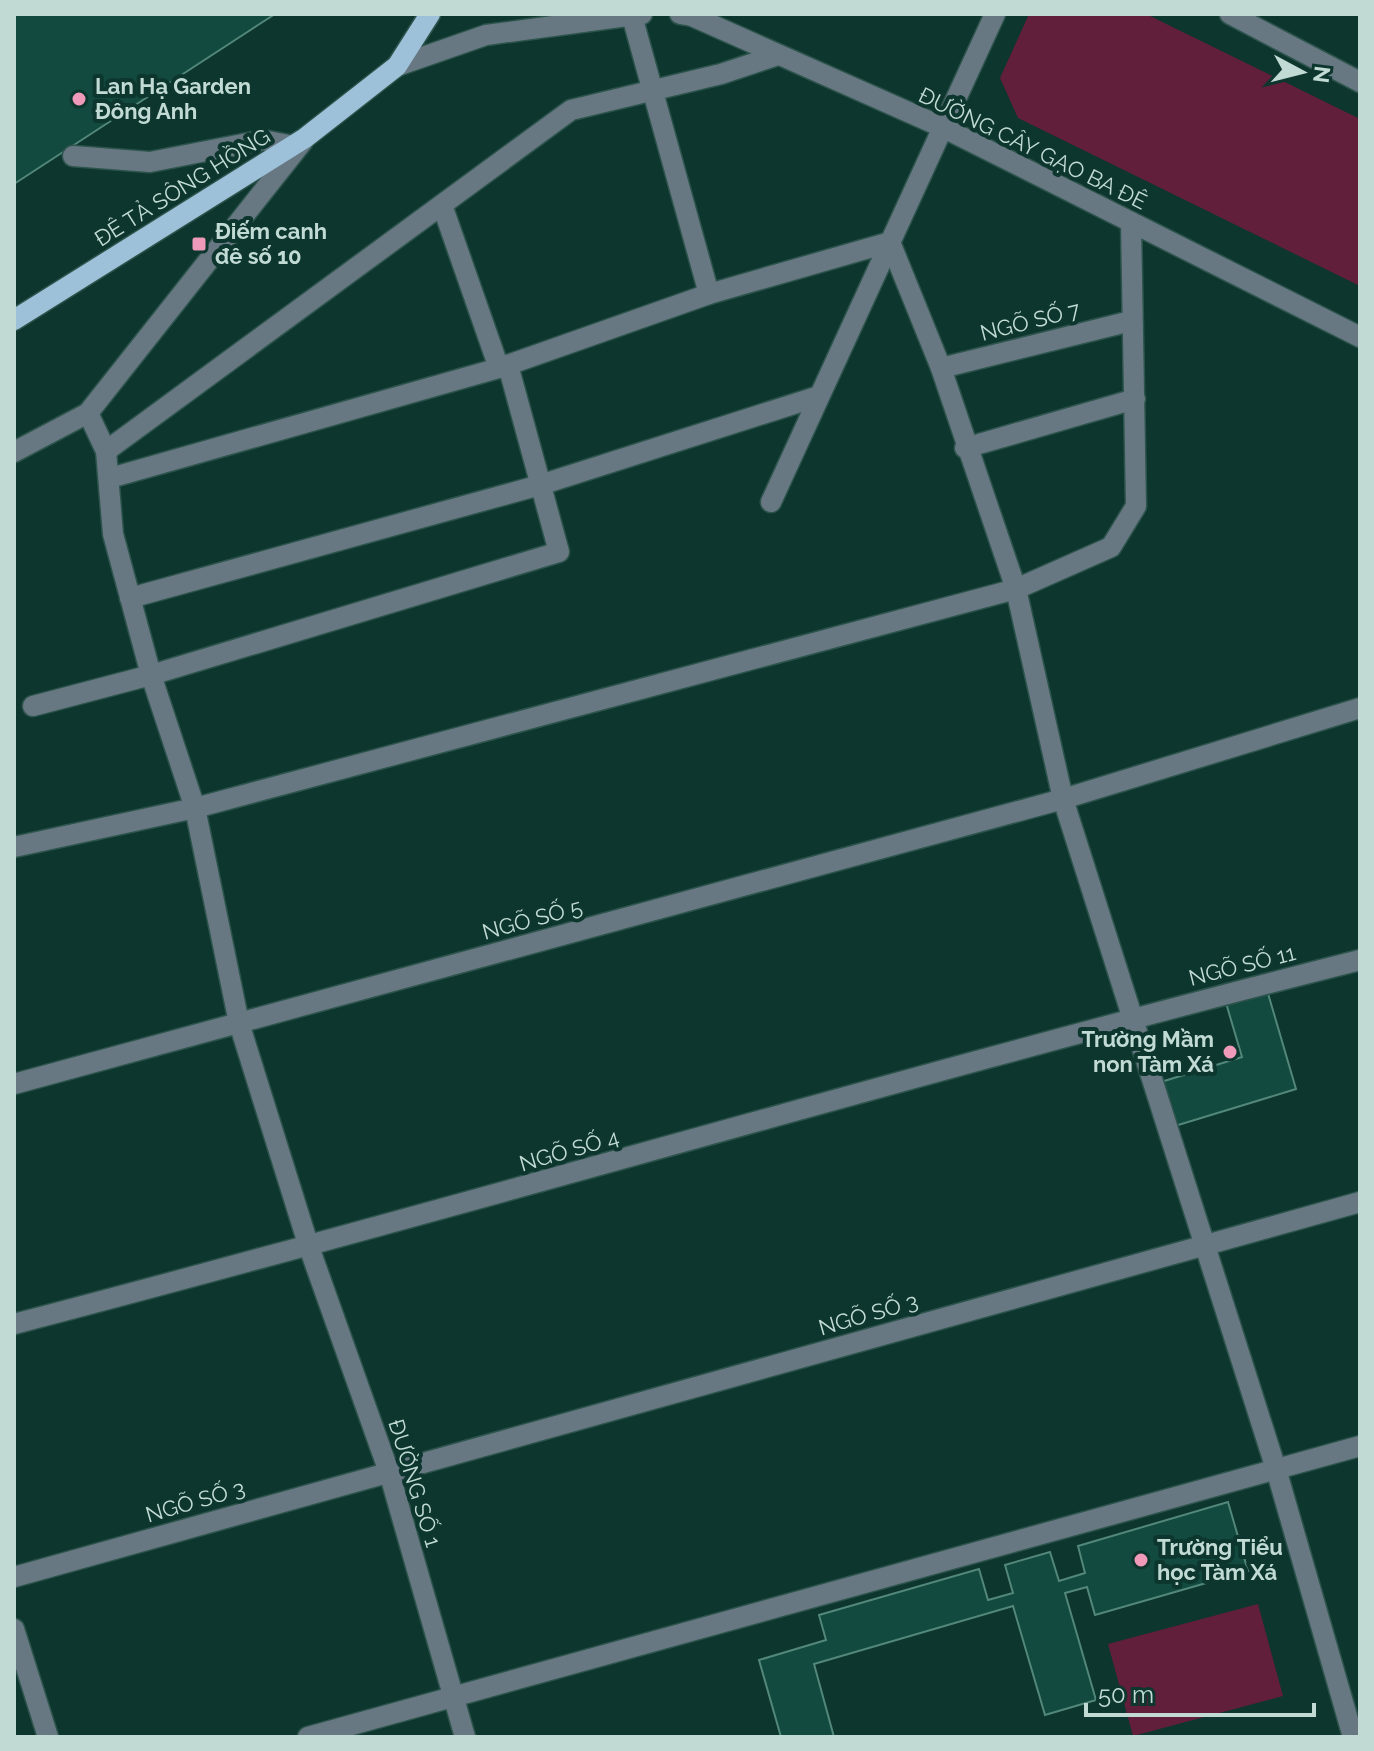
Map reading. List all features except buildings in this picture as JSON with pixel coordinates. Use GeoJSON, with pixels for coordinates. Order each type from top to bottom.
{"type":"FeatureCollection","features":[{"type":"Feature","properties":{"kind":"main road","name":"ĐÊ TẢ SÔNG HỒNG"},"geometry":{"type":"LineString","coordinates":[[14,320],[300,142],[397,66],[430,14]]}},
{"type":"Feature","properties":{"kind":"street","name":"ĐƯỜNG CÂY GẠO BA ĐÊ"},"geometry":{"type":"LineString","coordinates":[[680,14],[942,127],[1360,337]]}},
{"type":"Feature","properties":{"kind":"street"},"geometry":{"type":"LineString","coordinates":[[771,502],[995,14]]}},
{"type":"Feature","properties":{"kind":"street"},"geometry":{"type":"LineString","coordinates":[[1230,14],[1360,82]]}},
{"type":"Feature","properties":{"kind":"street"},"geometry":{"type":"LineString","coordinates":[[397,66],[486,35],[637,15],[651,91],[709,294]]}},
{"type":"Feature","properties":{"kind":"street"},"geometry":{"type":"LineString","coordinates":[[106,451],[571,110],[721,74],[778,55]]}},
{"type":"Feature","properties":{"kind":"street"},"geometry":{"type":"LineString","coordinates":[[73,156],[150,162],[263,140],[300,142]]}},
{"type":"Feature","properties":{"kind":"street"},"geometry":{"type":"LineString","coordinates":[[14,452],[88,413],[300,142]]}},
{"type":"Feature","properties":{"kind":"street"},"geometry":{"type":"LineString","coordinates":[[33,706],[151,675],[559,552],[504,367],[442,205]]}},
{"type":"Feature","properties":{"kind":"street"},"geometry":{"type":"LineString","coordinates":[[14,847],[195,808],[1016,589],[1111,547],[1136,506],[1131,222]]}},
{"type":"Feature","properties":{"kind":"street"},"geometry":{"type":"LineString","coordinates":[[110,478],[504,367],[709,294],[890,242]]}},
{"type":"Feature","properties":{"kind":"street"},"geometry":{"type":"LineString","coordinates":[[890,242],[941,368],[965,448],[1016,589],[1063,799],[1135,1017],[1276,1469],[1353,1737]]}},
{"type":"Feature","properties":{"kind":"street","name":"NGÕ SỐ 7"},"geometry":{"type":"LineString","coordinates":[[941,368],[1131,321]]}},
{"type":"Feature","properties":{"kind":"street"},"geometry":{"type":"LineString","coordinates":[[130,598],[540,485],[819,396]]}},
{"type":"Feature","properties":{"kind":"street"},"geometry":{"type":"LineString","coordinates":[[965,448],[1135,399]]}},
{"type":"Feature","properties":{"kind":"street","name":"ĐƯỜNG SỐ 1"},"geometry":{"type":"LineString","coordinates":[[88,413],[106,451],[113,534],[130,598],[151,675],[195,808],[239,1023],[309,1247],[389,1472],[465,1737]]}},
{"type":"Feature","properties":{"kind":"street","name":"NGÕ SỐ 5"},"geometry":{"type":"LineString","coordinates":[[14,1084],[1063,799],[1360,708]]}},
{"type":"Feature","properties":{"kind":"street","name":"NGÕ SỐ 11"},"geometry":{"type":"LineString","coordinates":[[1135,1017],[1360,960]]}},
{"type":"Feature","properties":{"kind":"street","name":"NGÕ SỐ 4"},"geometry":{"type":"LineString","coordinates":[[14,1324],[309,1247],[1135,1017]]}},
{"type":"Feature","properties":{"kind":"street","name":"NGÕ SỐ 3"},"geometry":{"type":"LineString","coordinates":[[14,1577],[1360,1202]]}},
{"type":"Feature","properties":{"kind":"street"},"geometry":{"type":"LineString","coordinates":[[308,1737],[1360,1446]]}},
{"type":"Feature","properties":{"kind":"street"},"geometry":{"type":"LineString","coordinates":[[14,1629],[48,1737]]}},
{"type":"Feature","properties":{"kind":"shaded area"},"geometry":{"type":"Polygon","coordinates":[[[1029,14],[1146,14],[1360,119],[1360,286],[1018,118],[1000,78],[1029,14]]]}},
{"type":"Feature","properties":{"kind":"shaded area"},"geometry":{"type":"Polygon","coordinates":[[[1258,1604],[1283,1696],[1133,1736],[1108,1644],[1258,1604]]]}},
{"type":"Feature","properties":{"kind":"place","name":"Lan Hạ Garden Đông Anh"},"geometry":{"type":"Point","coordinates":[79,99]}},
{"type":"Feature","properties":{"kind":"place","name":"Điếm canh đê số 10"},"geometry":{"type":"Point","coordinates":[199,244]}},
{"type":"Feature","properties":{"kind":"place","name":"Trường Mầm non Tàm Xá"},"geometry":{"type":"Point","coordinates":[1230,1052]}},
{"type":"Feature","properties":{"kind":"place","name":"Trường Tiểu học Tàm Xá"},"geometry":{"type":"Point","coordinates":[1141,1560]}}]}
